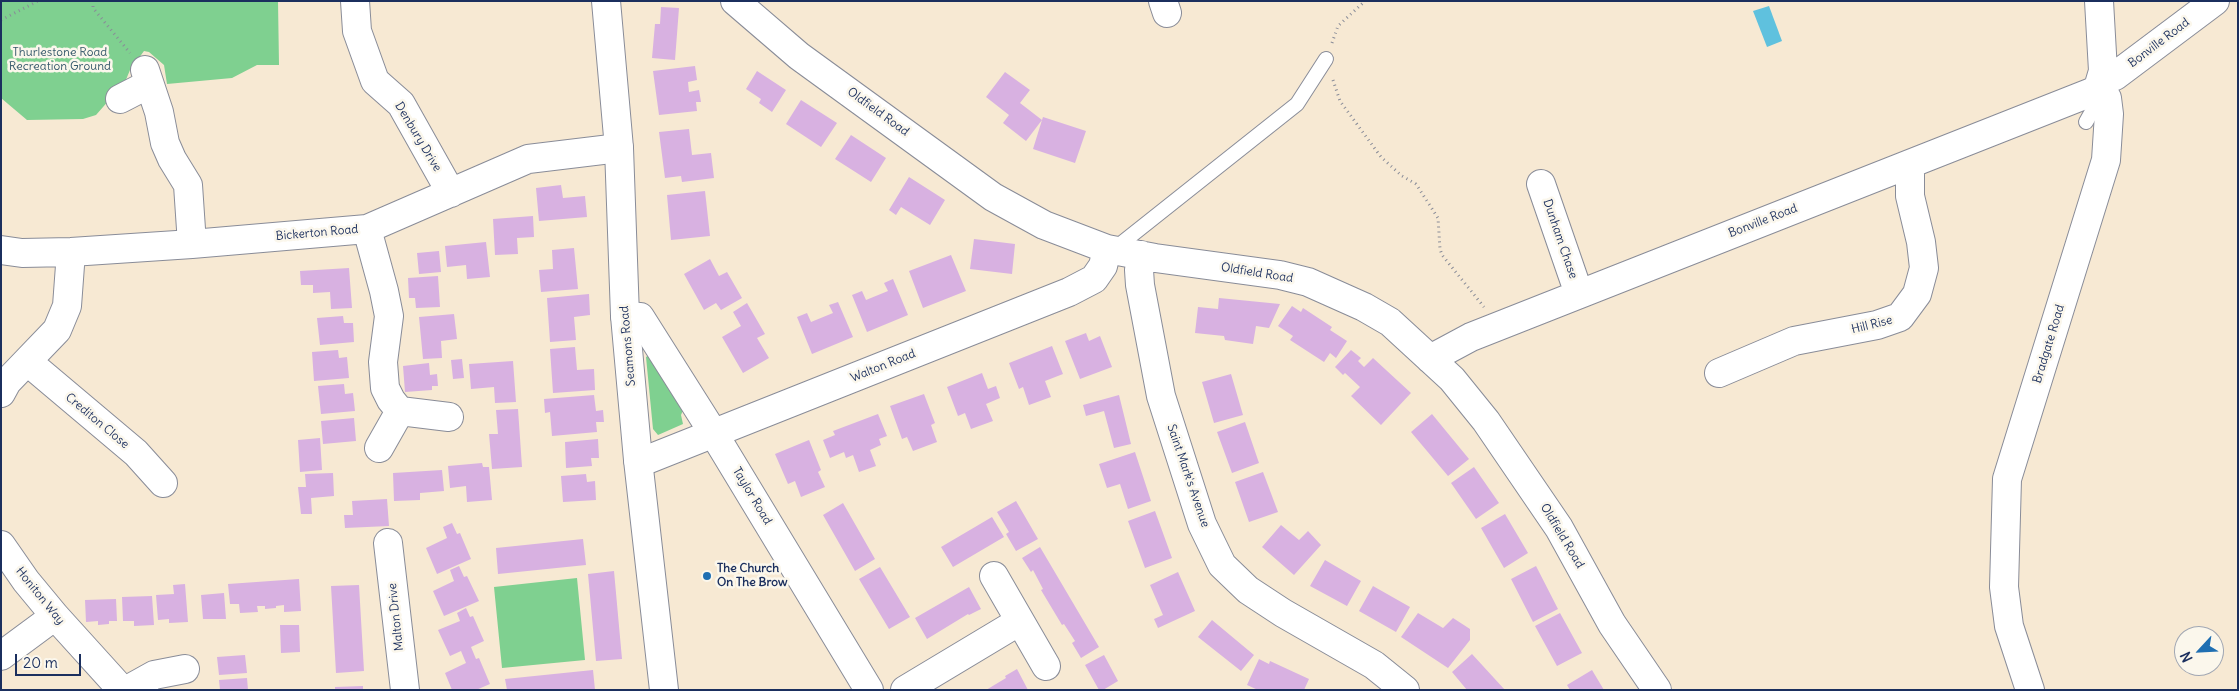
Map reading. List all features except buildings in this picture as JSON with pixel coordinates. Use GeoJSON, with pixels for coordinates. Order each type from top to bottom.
{"type":"FeatureCollection","features":[{"type":"Feature","properties":{"kind":"street","name":"Denbury Drive"},"geometry":{"type":"LineString","coordinates":[[355,1],[357,31],[375,81],[401,104],[451,193]]}},
{"type":"Feature","properties":{"kind":"street","name":"Seamons Road"},"geometry":{"type":"LineString","coordinates":[[606,1],[619,148],[625,316],[638,460],[664,690]]}},
{"type":"Feature","properties":{"kind":"street","name":"Oldfield Road"},"geometry":{"type":"LineString","coordinates":[[735,1],[799,56],[993,197],[1044,225],[1110,249],[1280,275],[1308,282],[1364,306],[1390,322],[1452,379],[1486,421],[1559,528],[1612,624],[1657,690]]}},
{"type":"Feature","properties":{"kind":"street","name":"Bradgate Road"},"geometry":{"type":"LineString","coordinates":[[2030,690],[2009,626],[2004,587],[2008,479],[2106,160],[2109,114],[2107,98],[2101,86],[2103,71],[2099,1]]}},
{"type":"Feature","properties":{"kind":"street","name":"Bonville Road"},"geometry":{"type":"LineString","coordinates":[[1430,359],[1470,337],[1910,164],[2101,86],[2215,1]]}},
{"type":"Feature","properties":{"kind":"street"},"geometry":{"type":"LineString","coordinates":[[120,99],[147,77],[159,112],[165,143],[188,186],[192,244]]}},
{"type":"Feature","properties":{"kind":"street","name":"Bickerton Road"},"geometry":{"type":"LineString","coordinates":[[1,250],[22,253],[71,252],[367,229],[528,159],[619,148]]}},
{"type":"Feature","properties":{"kind":"street","name":"Hill Rise"},"geometry":{"type":"LineString","coordinates":[[1720,373],[1759,354],[1794,341],[1877,325],[1900,317],[1917,294],[1924,268],[1921,242],[1910,196],[1910,164]]}},
{"type":"Feature","properties":{"kind":"street","name":"Dunham Chase"},"geometry":{"type":"LineString","coordinates":[[1541,184],[1579,294]]}},
{"type":"Feature","properties":{"kind":"street"},"geometry":{"type":"LineString","coordinates":[[367,229],[389,316],[383,362],[385,388],[391,400],[400,411],[449,418]]}},
{"type":"Feature","properties":{"kind":"street","name":"Walton Road"},"geometry":{"type":"LineString","coordinates":[[638,460],[649,459],[714,434],[1069,292],[1094,279],[1103,266],[1110,249]]}},
{"type":"Feature","properties":{"kind":"street"},"geometry":{"type":"LineString","coordinates":[[1,393],[7,382],[57,330],[67,306],[71,252]]}},
{"type":"Feature","properties":{"kind":"street","name":"Saint Mark's Avenue"},"geometry":{"type":"LineString","coordinates":[[1142,255],[1139,270],[1140,286],[1161,396],[1202,524],[1222,564],[1248,590],[1283,613],[1374,665],[1406,690]]}},
{"type":"Feature","properties":{"kind":"street","name":"Taylor Road"},"geometry":{"type":"LineString","coordinates":[[625,316],[640,317],[714,434],[869,690]]}},
{"type":"Feature","properties":{"kind":"street","name":"Crediton Close"},"geometry":{"type":"LineString","coordinates":[[28,362],[136,453],[163,483]]}},
{"type":"Feature","properties":{"kind":"street"},"geometry":{"type":"LineString","coordinates":[[379,448],[400,411]]}},
{"type":"Feature","properties":{"kind":"street","name":"Malton Drive"},"geometry":{"type":"LineString","coordinates":[[388,543],[404,690]]}},
{"type":"Feature","properties":{"kind":"street","name":"Honiton Way"},"geometry":{"type":"LineString","coordinates":[[1,545],[26,581],[55,616],[122,690]]}},
{"type":"Feature","properties":{"kind":"street"},"geometry":{"type":"LineString","coordinates":[[994,576],[1046,666]]}},
{"type":"Feature","properties":{"kind":"street"},"geometry":{"type":"LineString","coordinates":[[1,656],[55,616]]}},
{"type":"Feature","properties":{"kind":"street"},"geometry":{"type":"LineString","coordinates":[[906,690],[1020,621]]}},
{"type":"Feature","properties":{"kind":"street"},"geometry":{"type":"LineString","coordinates":[[127,690],[154,675],[185,669]]}},
{"type":"Feature","properties":{"kind":"lane"},"geometry":{"type":"LineString","coordinates":[[1110,249],[1297,104],[1326,59]]}},
{"type":"Feature","properties":{"kind":"lane"},"geometry":{"type":"LineString","coordinates":[[2086,122],[2101,86]]}},
{"type":"Feature","properties":{"kind":"path"},"geometry":{"type":"LineString","coordinates":[[1,20],[38,1]]}},
{"type":"Feature","properties":{"kind":"path"},"geometry":{"type":"LineString","coordinates":[[93,1],[94,8],[147,77]]}},
{"type":"Feature","properties":{"kind":"path"},"geometry":{"type":"LineString","coordinates":[[1365,1],[1338,26],[1326,59],[1340,101],[1381,157],[1402,176],[1416,184],[1438,218],[1442,254],[1499,326]]}},
{"type":"Feature","properties":{"kind":"green space","name":"Thurlestone Road Recreation Ground"},"geometry":{"type":"Polygon","coordinates":[[[1,1],[278,1],[279,65],[257,65],[232,78],[167,84],[164,65],[149,52],[144,51],[130,70],[125,82],[96,115],[83,119],[27,120],[1,98],[1,1]]]}},
{"type":"Feature","properties":{"kind":"green space"},"geometry":{"type":"Polygon","coordinates":[[[649,355],[684,408],[681,415],[683,424],[658,435],[653,429],[646,357],[649,355]]]}},
{"type":"Feature","properties":{"kind":"green space"},"geometry":{"type":"Polygon","coordinates":[[[577,578],[585,660],[502,668],[494,587],[577,578]]]}},
{"type":"Feature","properties":{"kind":"water"},"geometry":{"type":"Polygon","coordinates":[[[1769,6],[1782,41],[1767,47],[1753,11],[1769,6]]]}},
{"type":"Feature","properties":{"kind":"place","name":"The Church On The Brow"},"geometry":{"type":"Point","coordinates":[707,576]}}]}
